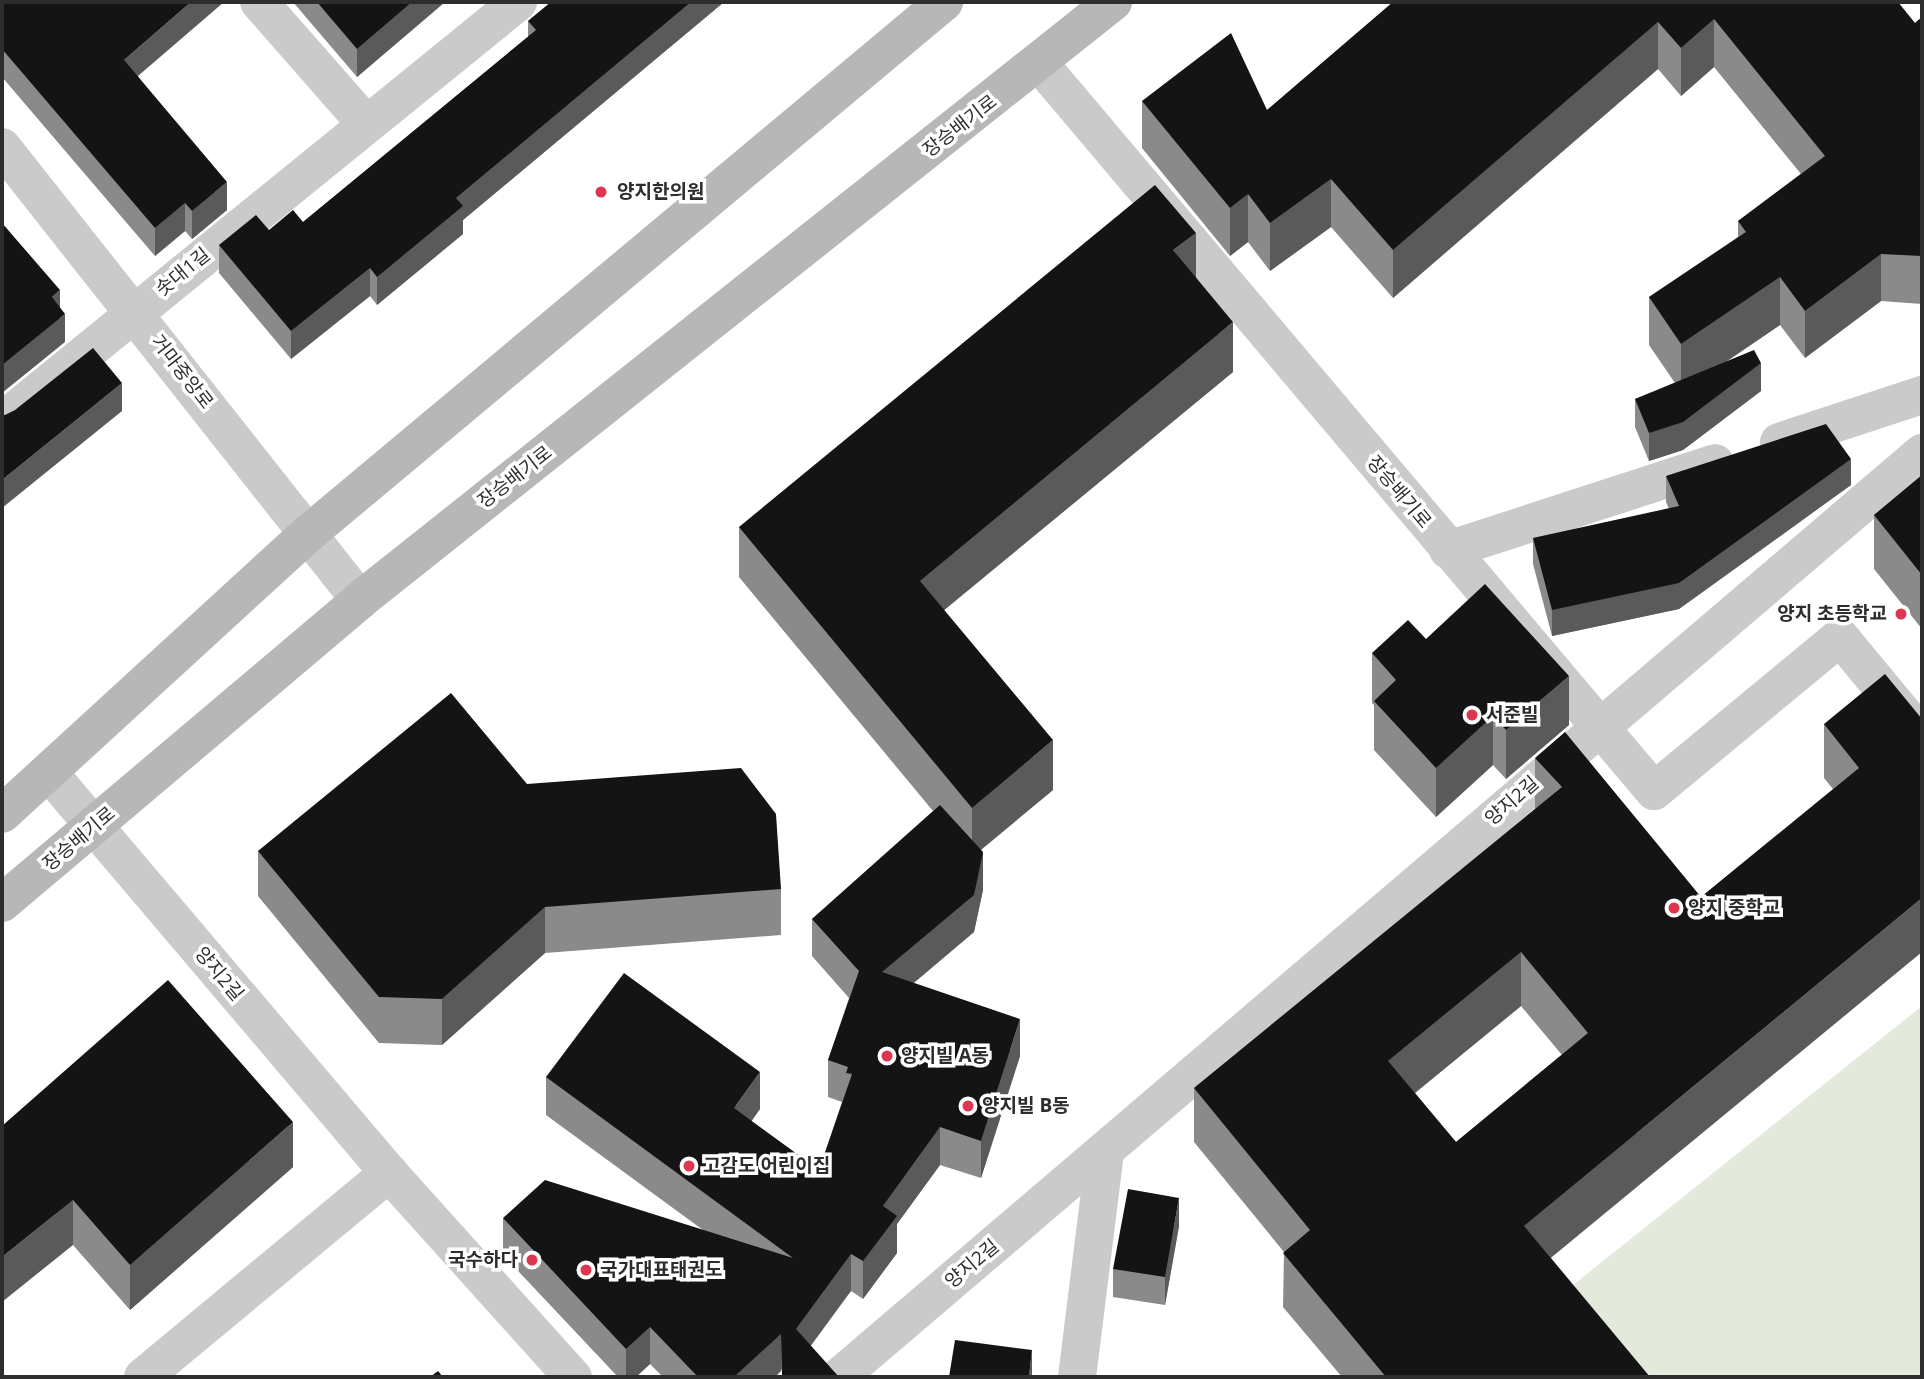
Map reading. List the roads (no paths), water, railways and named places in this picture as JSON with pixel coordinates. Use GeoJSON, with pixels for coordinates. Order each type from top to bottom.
{"type":"FeatureCollection","features":[{"type":"Feature","properties":{"kind":"street"},"geometry":{"type":"LineString","coordinates":[[259,2],[366,124]]}},
{"type":"Feature","properties":{"kind":"street","name":"솟대1길"},"geometry":{"type":"LineString","coordinates":[[2,421],[518,2]]}},
{"type":"Feature","properties":{"kind":"street"},"geometry":{"type":"LineString","coordinates":[[2,814],[50,774],[309,533],[944,2]]}},
{"type":"Feature","properties":{"kind":"street","name":"장승배기로"},"geometry":{"type":"LineString","coordinates":[[2,903],[360,600],[1039,64],[1113,2]]}},
{"type":"Feature","properties":{"kind":"street","name":"장승배기로"},"geometry":{"type":"LineString","coordinates":[[1039,64],[1654,791],[1840,637],[1922,736]]}},
{"type":"Feature","properties":{"kind":"street","name":"거마중앙로"},"geometry":{"type":"LineString","coordinates":[[2,146],[360,600]]}},
{"type":"Feature","properties":{"kind":"street"},"geometry":{"type":"LineString","coordinates":[[1448,550],[1922,395]]}},
{"type":"Feature","properties":{"kind":"street","name":"양지2길"},"geometry":{"type":"LineString","coordinates":[[839,1377],[1922,453]]}},
{"type":"Feature","properties":{"kind":"street","name":"양지2길"},"geometry":{"type":"LineString","coordinates":[[50,774],[389,1173],[573,1377]]}},
{"type":"Feature","properties":{"kind":"street"},"geometry":{"type":"LineString","coordinates":[[1077,1377],[1105,1151]]}},
{"type":"Feature","properties":{"kind":"street"},"geometry":{"type":"LineString","coordinates":[[143,1377],[389,1173]]}},
{"type":"Feature","properties":{"kind":"place","name":"양지한의원"},"geometry":{"type":"Point","coordinates":[601,192]}},
{"type":"Feature","properties":{"kind":"place","name":"양지 초등학교"},"geometry":{"type":"Point","coordinates":[1901,614]}},
{"type":"Feature","properties":{"kind":"place","name":"서준빌"},"geometry":{"type":"Point","coordinates":[1472,715]}},
{"type":"Feature","properties":{"kind":"place","name":"양지 중학교"},"geometry":{"type":"Point","coordinates":[1674,908]}},
{"type":"Feature","properties":{"kind":"place","name":"양지빌 A동"},"geometry":{"type":"Point","coordinates":[887,1056]}},
{"type":"Feature","properties":{"kind":"place","name":"양지빌 B동"},"geometry":{"type":"Point","coordinates":[968,1106]}},
{"type":"Feature","properties":{"kind":"place","name":"고감도 어린이집"},"geometry":{"type":"Point","coordinates":[689,1166]}},
{"type":"Feature","properties":{"kind":"place","name":"국수하다"},"geometry":{"type":"Point","coordinates":[532,1260]}},
{"type":"Feature","properties":{"kind":"place","name":"국가대표태권도"},"geometry":{"type":"Point","coordinates":[586,1270]}}]}
